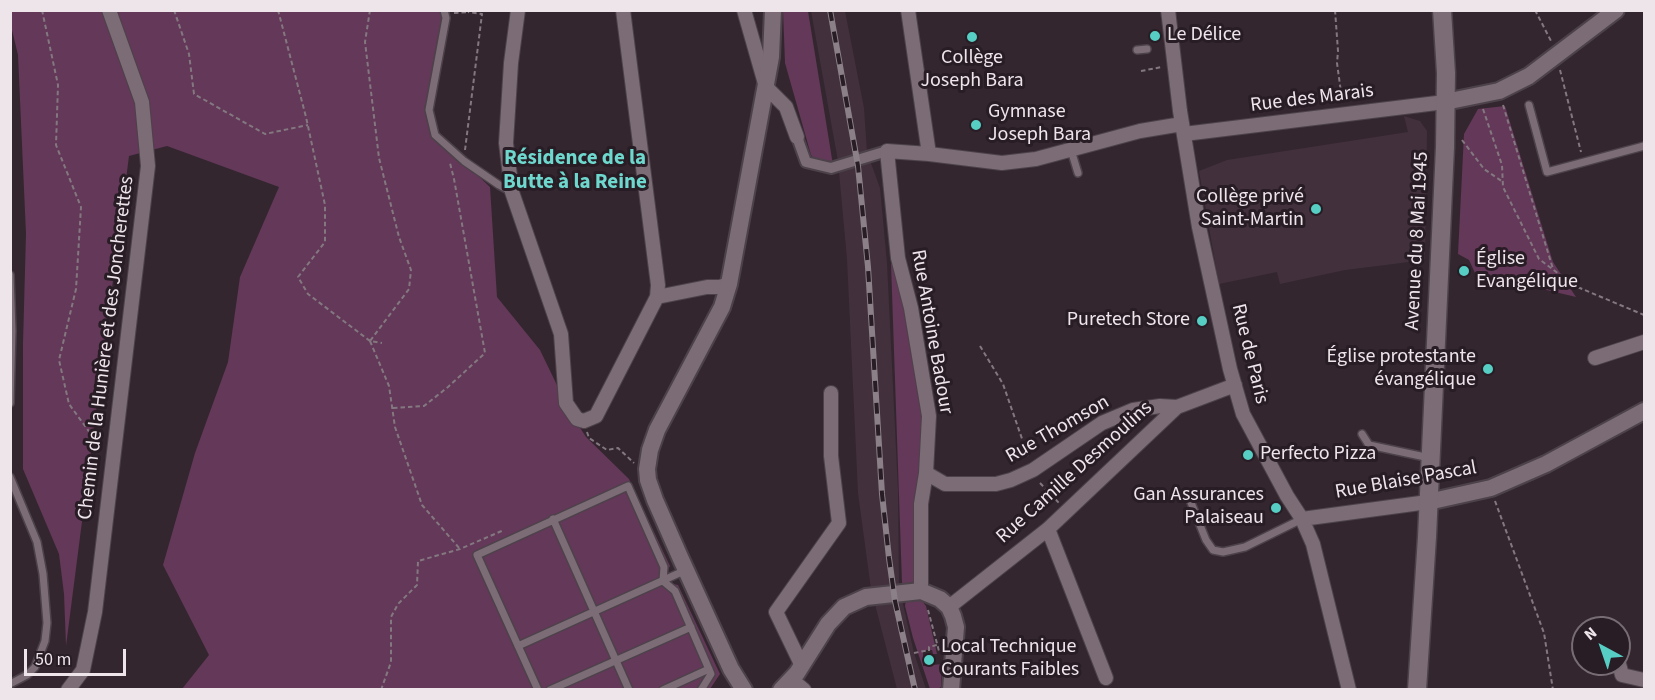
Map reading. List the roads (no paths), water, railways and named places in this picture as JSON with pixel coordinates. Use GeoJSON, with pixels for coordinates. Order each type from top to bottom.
{"type":"FeatureCollection","features":[{"type":"Feature","properties":{"kind":"main road","name":"Avenue du 8 Mai 1945"},"geometry":{"type":"LineString","coordinates":[[1417,690],[1446,129],[1442,10]]}},
{"type":"Feature","properties":{"kind":"street","name":"Chemin de la Hunière et des Joncherettes"},"geometry":{"type":"LineString","coordinates":[[68,690],[83,670],[95,612],[148,166],[142,102],[109,10]]}},
{"type":"Feature","properties":{"kind":"street"},"geometry":{"type":"LineString","coordinates":[[518,10],[511,63],[506,143],[512,192],[561,334],[566,403],[576,419],[584,421],[596,416],[657,297],[658,285],[623,10]]}},
{"type":"Feature","properties":{"kind":"street"},"geometry":{"type":"LineString","coordinates":[[744,10],[766,87],[786,107],[806,162],[831,168],[887,152]]}},
{"type":"Feature","properties":{"kind":"street"},"geometry":{"type":"LineString","coordinates":[[743,689],[731,669],[686,570],[648,480],[650,450],[657,430],[722,307],[729,284],[766,87],[774,36],[773,10]]}},
{"type":"Feature","properties":{"kind":"street"},"geometry":{"type":"LineString","coordinates":[[908,10],[929,154]]}},
{"type":"Feature","properties":{"kind":"street","name":"Rue de Paris"},"geometry":{"type":"LineString","coordinates":[[1168,10],[1166,45],[1199,227],[1235,385],[1243,414],[1287,496],[1302,519],[1313,544],[1349,690]]}},
{"type":"Feature","properties":{"kind":"street"},"geometry":{"type":"LineString","coordinates":[[1445,102],[1498,91],[1529,76],[1616,10]]}},
{"type":"Feature","properties":{"kind":"street","name":"Rue des Marais"},"geometry":{"type":"LineString","coordinates":[[887,152],[929,154],[1002,163],[1036,159],[1140,131],[1344,115],[1445,102]]}},
{"type":"Feature","properties":{"kind":"street","name":"Rue Antoine Badour"},"geometry":{"type":"LineString","coordinates":[[887,152],[898,258],[911,308],[929,416],[926,473],[921,504],[925,593]]}},
{"type":"Feature","properties":{"kind":"street"},"geometry":{"type":"LineString","coordinates":[[657,297],[729,284]]}},
{"type":"Feature","properties":{"kind":"street"},"geometry":{"type":"LineString","coordinates":[[1595,358],[1644,342]]}},
{"type":"Feature","properties":{"kind":"street","name":"Rue Camille Desmoulins"},"geometry":{"type":"LineString","coordinates":[[949,607],[1047,528],[1177,407],[1235,385]]}},
{"type":"Feature","properties":{"kind":"street"},"geometry":{"type":"LineString","coordinates":[[802,666],[776,612],[839,523],[831,456],[831,393]]}},
{"type":"Feature","properties":{"kind":"street","name":"Rue Thomson"},"geometry":{"type":"LineString","coordinates":[[926,473],[945,484],[996,483],[1011,480],[1032,471],[1102,423],[1133,410],[1160,406],[1177,407]]}},
{"type":"Feature","properties":{"kind":"street","name":"Rue Blaise Pascal"},"geometry":{"type":"LineString","coordinates":[[1302,519],[1428,502],[1491,488],[1546,464],[1644,411]]}},
{"type":"Feature","properties":{"kind":"street"},"geometry":{"type":"LineString","coordinates":[[1047,528],[1106,678]]}},
{"type":"Feature","properties":{"kind":"street"},"geometry":{"type":"LineString","coordinates":[[792,686],[828,624],[851,603],[874,595],[925,593],[940,599],[949,607],[956,627],[951,690]]}},
{"type":"Feature","properties":{"kind":"street"},"geometry":{"type":"LineString","coordinates":[[1626,676],[1644,680]]}},
{"type":"Feature","properties":{"kind":"lane"},"geometry":{"type":"LineString","coordinates":[[445,12],[446,18],[429,110],[435,135],[464,161],[512,192]]}},
{"type":"Feature","properties":{"kind":"lane"},"geometry":{"type":"LineString","coordinates":[[1137,50],[1147,49]]}},
{"type":"Feature","properties":{"kind":"lane"},"geometry":{"type":"LineString","coordinates":[[1529,105],[1547,172],[1644,146]]}},
{"type":"Feature","properties":{"kind":"lane"},"geometry":{"type":"LineString","coordinates":[[1071,150],[1078,173]]}},
{"type":"Feature","properties":{"kind":"lane"},"geometry":{"type":"LineString","coordinates":[[10,275],[12,331],[10,403]]}},
{"type":"Feature","properties":{"kind":"lane"},"geometry":{"type":"LineString","coordinates":[[1362,434],[1369,446],[1430,458]]}},
{"type":"Feature","properties":{"kind":"lane"},"geometry":{"type":"LineString","coordinates":[[10,477],[37,542],[43,574],[47,623],[45,641],[35,667],[27,675],[10,684]]}},
{"type":"Feature","properties":{"kind":"lane"},"geometry":{"type":"LineString","coordinates":[[538,690],[477,555],[628,486],[664,567],[663,581],[675,591],[711,674],[701,690]]}},
{"type":"Feature","properties":{"kind":"lane"},"geometry":{"type":"LineString","coordinates":[[1188,495],[1206,540],[1213,550],[1223,552],[1245,546],[1302,519]]}},
{"type":"Feature","properties":{"kind":"lane"},"geometry":{"type":"LineString","coordinates":[[553,519],[629,690]]}},
{"type":"Feature","properties":{"kind":"lane"},"geometry":{"type":"LineString","coordinates":[[518,646],[686,570]]}},
{"type":"Feature","properties":{"kind":"lane"},"geometry":{"type":"LineString","coordinates":[[550,690],[691,627]]}},
{"type":"Feature","properties":{"kind":"lane"},"geometry":{"type":"LineString","coordinates":[[663,690],[709,669]]}},
{"type":"Feature","properties":{"kind":"railway"},"geometry":{"type":"LineString","coordinates":[[830,10],[858,166],[868,267],[882,494],[889,558],[895,601],[915,690]]}},
{"type":"Feature","properties":{"kind":"place","name":"Le Délice"},"geometry":{"type":"Point","coordinates":[1155,36]}},
{"type":"Feature","properties":{"kind":"place","name":"Collège Joseph Bara"},"geometry":{"type":"Point","coordinates":[972,37]}},
{"type":"Feature","properties":{"kind":"place","name":"Gymnase Joseph Bara"},"geometry":{"type":"Point","coordinates":[976,125]}},
{"type":"Feature","properties":{"kind":"place","name":"Collège privé Saint-Martin"},"geometry":{"type":"Point","coordinates":[1316,209]}},
{"type":"Feature","properties":{"kind":"place","name":"Église Evangélique"},"geometry":{"type":"Point","coordinates":[1464,271]}},
{"type":"Feature","properties":{"kind":"place","name":"Puretech Store"},"geometry":{"type":"Point","coordinates":[1202,321]}},
{"type":"Feature","properties":{"kind":"place","name":"Église protestante évangélique"},"geometry":{"type":"Point","coordinates":[1488,369]}},
{"type":"Feature","properties":{"kind":"place","name":"Perfecto Pizza"},"geometry":{"type":"Point","coordinates":[1248,455]}},
{"type":"Feature","properties":{"kind":"place","name":"Gan Assurances Palaiseau"},"geometry":{"type":"Point","coordinates":[1276,508]}},
{"type":"Feature","properties":{"kind":"place","name":"Local Technique Courants Faibles"},"geometry":{"type":"Point","coordinates":[929,660]}},
{"type":"Feature","properties":{"kind":"district","name":"Résidence de la Butte à la Reine"},"geometry":{"type":"Point","coordinates":[575,171]}}]}
